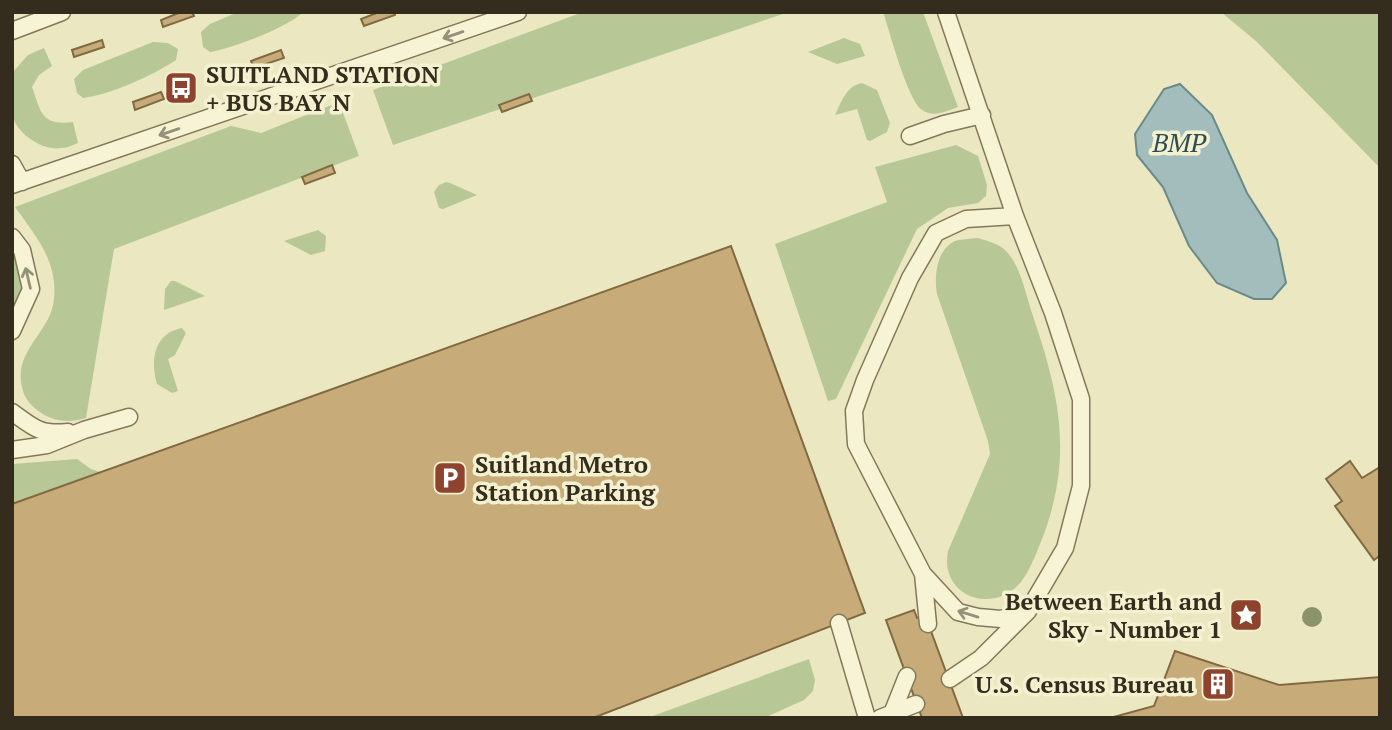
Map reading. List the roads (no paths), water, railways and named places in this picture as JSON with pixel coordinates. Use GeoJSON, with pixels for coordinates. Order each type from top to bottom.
{"type":"FeatureCollection","features":[{"type":"Feature","properties":{"kind":"lane"},"geometry":{"type":"LineString","coordinates":[[12,31],[62,12]]}},
{"type":"Feature","properties":{"kind":"lane"},"geometry":{"type":"LineString","coordinates":[[12,164],[17,183],[518,12]]}},
{"type":"Feature","properties":{"kind":"lane"},"geometry":{"type":"LineString","coordinates":[[946,12],[1015,216],[1053,313],[1082,399],[1081,486],[1065,548],[1028,611],[981,658],[950,679]]}},
{"type":"Feature","properties":{"kind":"lane"},"geometry":{"type":"LineString","coordinates":[[910,136],[944,124],[982,116]]}},
{"type":"Feature","properties":{"kind":"lane"},"geometry":{"type":"LineString","coordinates":[[1015,216],[966,219],[936,233],[910,278],[854,411],[856,443],[923,574],[958,612],[1001,619],[1028,611]]}},
{"type":"Feature","properties":{"kind":"lane"},"geometry":{"type":"LineString","coordinates":[[12,237],[22,250],[31,289],[14,324]]}},
{"type":"Feature","properties":{"kind":"lane"},"geometry":{"type":"LineString","coordinates":[[12,412],[29,425],[48,434],[84,430]]}},
{"type":"Feature","properties":{"kind":"lane"},"geometry":{"type":"LineString","coordinates":[[12,450],[47,445],[128,417]]}},
{"type":"Feature","properties":{"kind":"lane"},"geometry":{"type":"LineString","coordinates":[[923,574],[929,624]]}},
{"type":"Feature","properties":{"kind":"lane"},"geometry":{"type":"LineString","coordinates":[[839,623],[867,718]]}},
{"type":"Feature","properties":{"kind":"lane"},"geometry":{"type":"LineString","coordinates":[[886,714],[907,676]]}},
{"type":"Feature","properties":{"kind":"lane"},"geometry":{"type":"LineString","coordinates":[[886,714],[916,704]]}},
{"type":"Feature","properties":{"kind":"water","name":"BMP"},"geometry":{"type":"Polygon","coordinates":[[[1180,84],[1212,115],[1247,193],[1277,240],[1286,283],[1272,299],[1254,299],[1217,283],[1189,246],[1163,187],[1137,155],[1135,134],[1164,89],[1180,84]]]}},
{"type":"Feature","properties":{"kind":"place","name":"SUITLAND STATION + BUS BAY N"},"geometry":{"type":"Point","coordinates":[181,88]}},
{"type":"Feature","properties":{"kind":"place","name":"Suitland Metro Station Parking"},"geometry":{"type":"Point","coordinates":[450,478]}},
{"type":"Feature","properties":{"kind":"place","name":"Between Earth and Sky - Number 1"},"geometry":{"type":"Point","coordinates":[1246,615]}},
{"type":"Feature","properties":{"kind":"place","name":"U.S. Census Bureau"},"geometry":{"type":"Point","coordinates":[1218,684]}}]}
